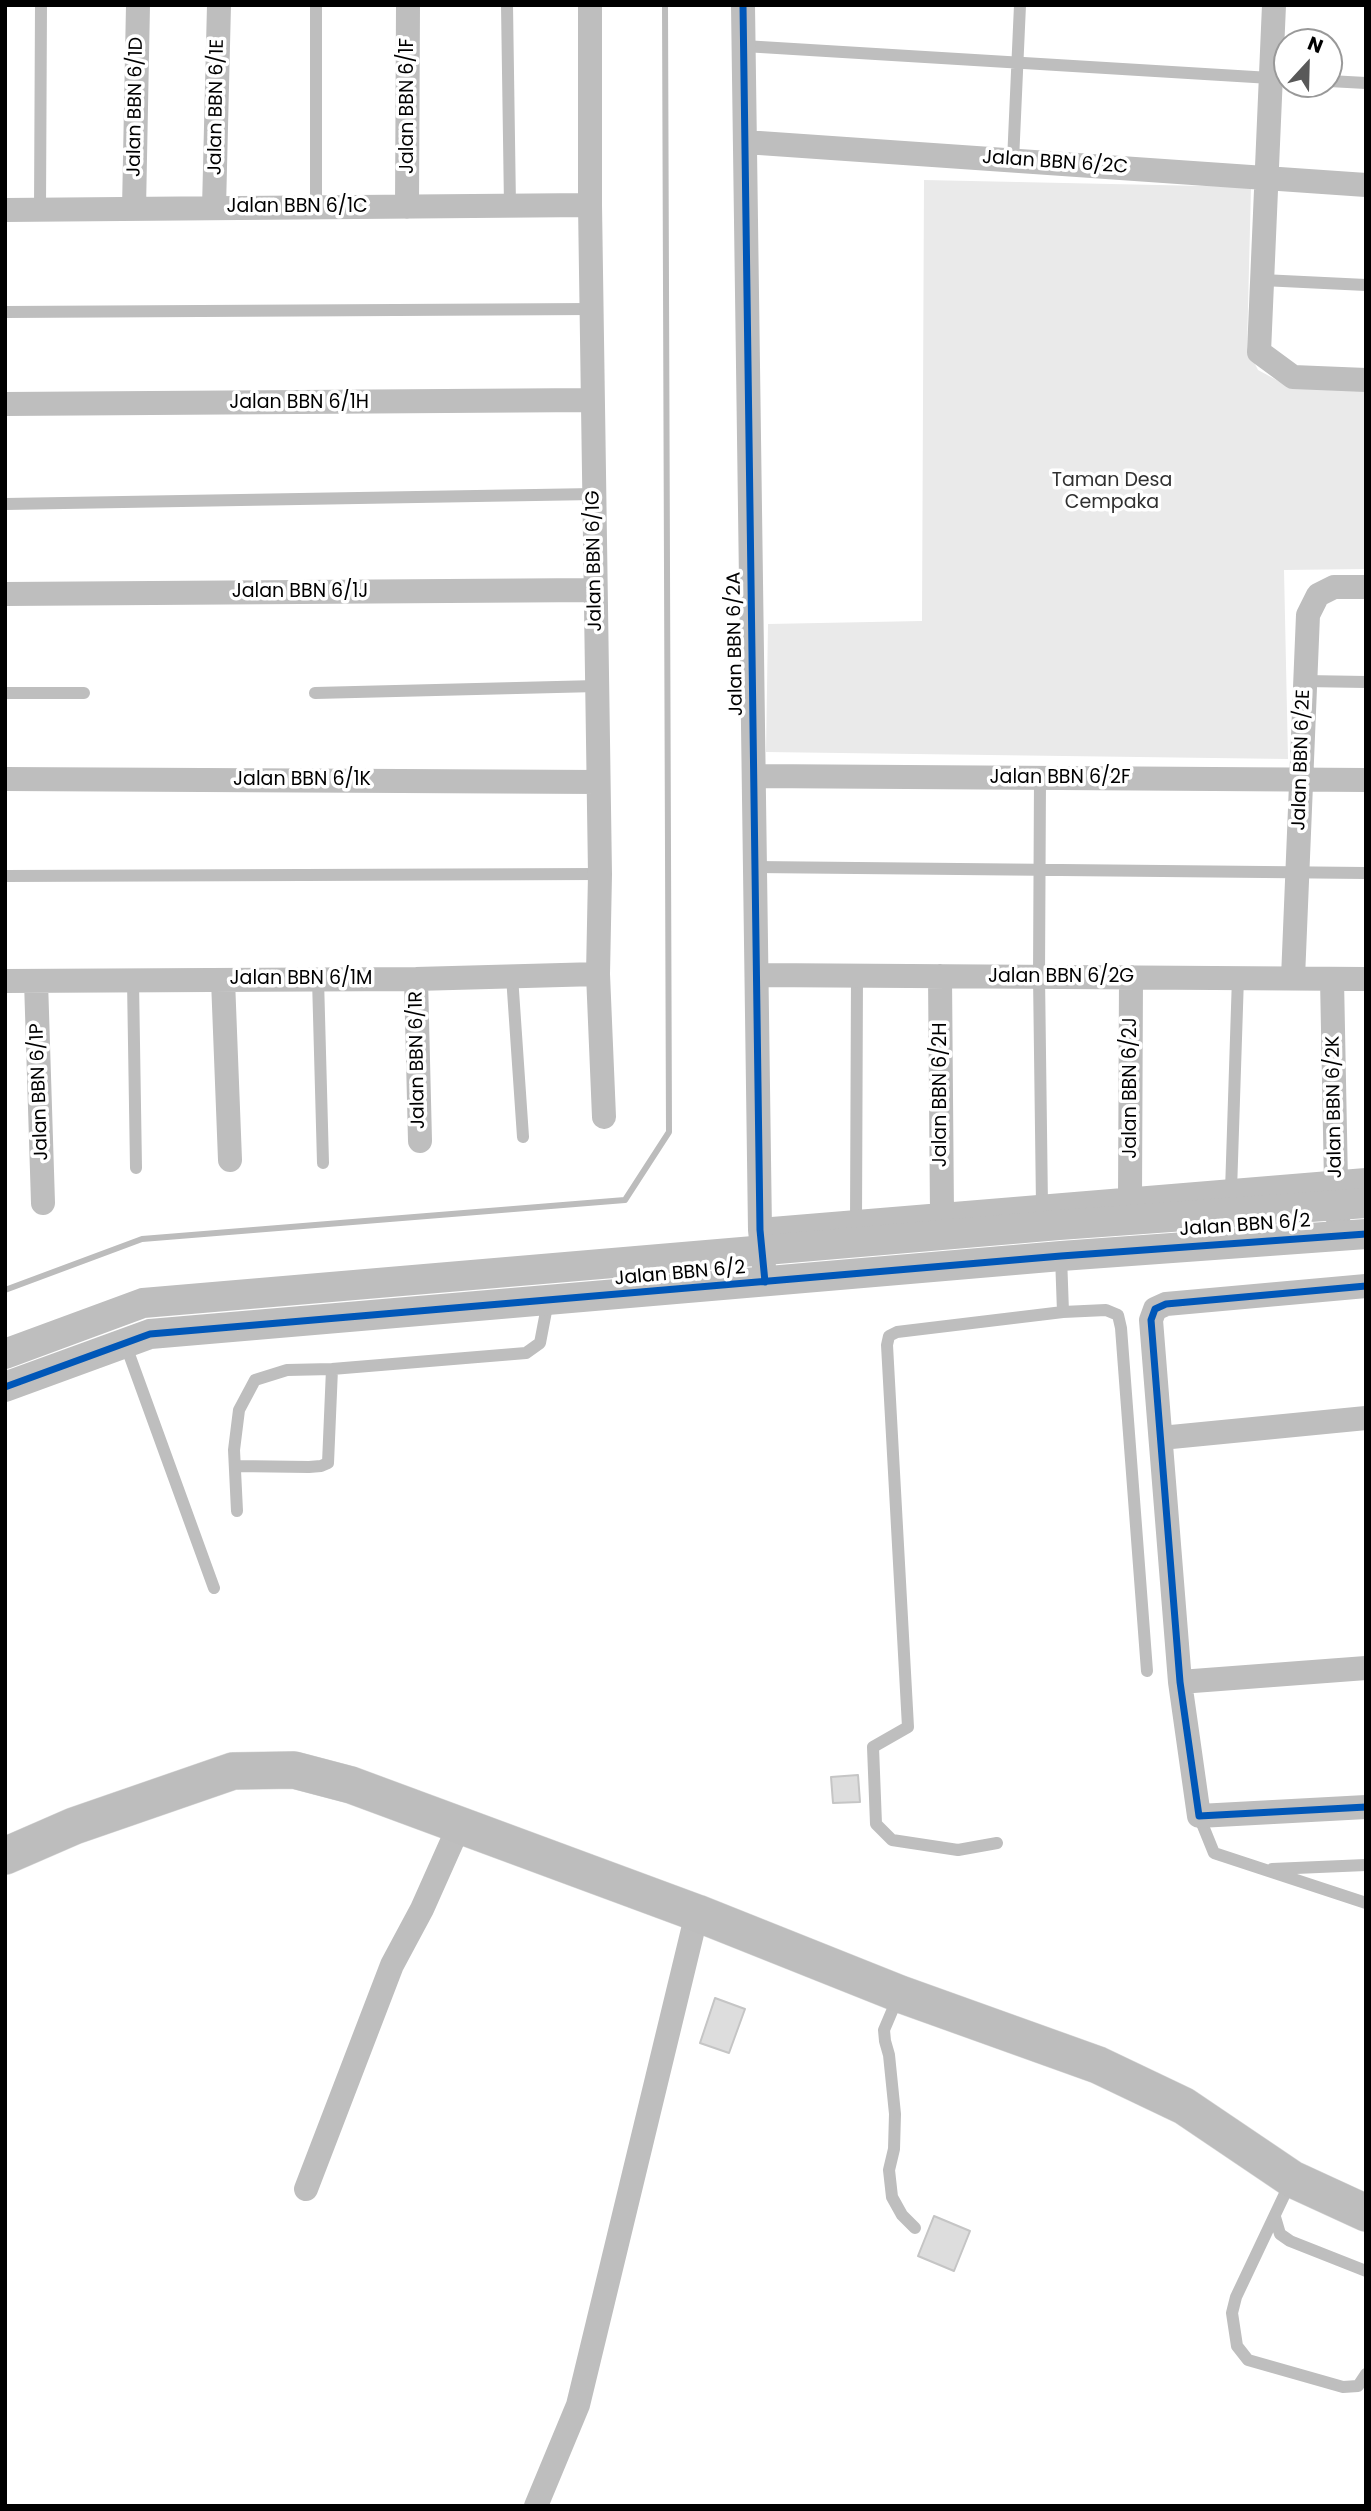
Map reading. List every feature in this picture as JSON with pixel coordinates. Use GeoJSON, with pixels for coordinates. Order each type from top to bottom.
{"type":"FeatureCollection","features":[{"type":"Feature","properties":{"kind":"main road"},"geometry":{"type":"LineString","coordinates":[[5,1856],[74,1826],[233,1771],[294,1770],[351,1785],[697,1913],[900,1994],[1098,2065],[1184,2106],[1292,2179],[1366,2213]]}},
{"type":"Feature","properties":{"kind":"street","name":"Jalan BBN 6/1D"},"geometry":{"type":"LineString","coordinates":[[134,208],[138,5]]}},
{"type":"Feature","properties":{"kind":"street","name":"Jalan BBN 6/1E"},"geometry":{"type":"LineString","coordinates":[[214,208],[219,5]]}},
{"type":"Feature","properties":{"kind":"street","name":"Jalan BBN 6/1F"},"geometry":{"type":"LineString","coordinates":[[407,207],[408,5]]}},
{"type":"Feature","properties":{"kind":"street","name":"Jalan BBN 6/1G"},"geometry":{"type":"LineString","coordinates":[[590,5],[592,400],[600,874],[597,974],[604,1116]]}},
{"type":"Feature","properties":{"kind":"street","name":"Jalan BBN 6/2A"},"geometry":{"type":"LineString","coordinates":[[743,5],[761,1241],[765,1282]]}},
{"type":"Feature","properties":{"kind":"street"},"geometry":{"type":"LineString","coordinates":[[1274,5],[1276,28]]}},
{"type":"Feature","properties":{"kind":"street"},"geometry":{"type":"LineString","coordinates":[[1276,98],[1266,178],[1259,352],[1293,377],[1366,380]]}},
{"type":"Feature","properties":{"kind":"street","name":"Jalan BBN 6/2C"},"geometry":{"type":"LineString","coordinates":[[745,142],[1366,185]]}},
{"type":"Feature","properties":{"kind":"street","name":"Jalan BBN 6/1C"},"geometry":{"type":"LineString","coordinates":[[5,210],[590,205]]}},
{"type":"Feature","properties":{"kind":"street","name":"Jalan BBN 6/1H"},"geometry":{"type":"LineString","coordinates":[[5,404],[592,400]]}},
{"type":"Feature","properties":{"kind":"street","name":"Jalan BBN 6/2E"},"geometry":{"type":"LineString","coordinates":[[1293,978],[1308,615],[1318,596],[1334,587],[1366,587]]}},
{"type":"Feature","properties":{"kind":"street","name":"Jalan BBN 6/1J"},"geometry":{"type":"LineString","coordinates":[[5,594],[596,590]]}},
{"type":"Feature","properties":{"kind":"street","name":"Jalan BBN 6/2F"},"geometry":{"type":"LineString","coordinates":[[754,776],[1366,780]]}},
{"type":"Feature","properties":{"kind":"street","name":"Jalan BBN 6/1K"},"geometry":{"type":"LineString","coordinates":[[5,779],[598,782]]}},
{"type":"Feature","properties":{"kind":"street","name":"Jalan BBN 6/1M"},"geometry":{"type":"LineString","coordinates":[[5,981],[416,979],[597,974]]}},
{"type":"Feature","properties":{"kind":"street","name":"Jalan BBN 6/2G"},"geometry":{"type":"LineString","coordinates":[[757,975],[1366,979]]}},
{"type":"Feature","properties":{"kind":"street","name":"Jalan BBN 6/2H"},"geometry":{"type":"LineString","coordinates":[[940,976],[942,1214]]}},
{"type":"Feature","properties":{"kind":"street","name":"Jalan BBN 6/2J"},"geometry":{"type":"LineString","coordinates":[[1130,1199],[1131,977]]}},
{"type":"Feature","properties":{"kind":"street","name":"Jalan BBN 6/1R"},"geometry":{"type":"LineString","coordinates":[[416,979],[421,1141]]}},
{"type":"Feature","properties":{"kind":"street","name":"Jalan BBN 6/2K"},"geometry":{"type":"LineString","coordinates":[[1332,979],[1346,1197],[1352,1235]]}},
{"type":"Feature","properties":{"kind":"street"},"geometry":{"type":"LineString","coordinates":[[223,980],[230,1160]]}},
{"type":"Feature","properties":{"kind":"street","name":"Jalan BBN 6/1P"},"geometry":{"type":"LineString","coordinates":[[36,981],[43,1203]]}},
{"type":"Feature","properties":{"kind":"street"},"geometry":{"type":"LineString","coordinates":[[761,1241],[856,1222],[1231,1191],[1346,1197],[1366,1180]]}},
{"type":"Feature","properties":{"kind":"street","name":"Jalan BBN 6/2"},"geometry":{"type":"LineString","coordinates":[[5,1354],[143,1303],[761,1241],[1059,1225],[1346,1197]]}},
{"type":"Feature","properties":{"kind":"street","name":"Jalan BBN 6/2"},"geometry":{"type":"LineString","coordinates":[[5,1387],[150,1334],[1061,1256],[1352,1235]]}},
{"type":"Feature","properties":{"kind":"street"},"geometry":{"type":"LineString","coordinates":[[1366,1286],[1166,1304],[1155,1309],[1151,1320],[1180,1682],[1199,1816],[1366,1807]]}},
{"type":"Feature","properties":{"kind":"street"},"geometry":{"type":"LineString","coordinates":[[1161,1437],[1366,1418]]}},
{"type":"Feature","properties":{"kind":"street"},"geometry":{"type":"LineString","coordinates":[[1180,1682],[1366,1668]]}},
{"type":"Feature","properties":{"kind":"street"},"geometry":{"type":"LineString","coordinates":[[306,2189],[392,1965],[422,1909],[459,1826]]}},
{"type":"Feature","properties":{"kind":"street"},"geometry":{"type":"LineString","coordinates":[[536,2506],[578,2405],[697,1913]]}},
{"type":"Feature","properties":{"kind":"lane"},"geometry":{"type":"LineString","coordinates":[[40,209],[41,5]]}},
{"type":"Feature","properties":{"kind":"lane"},"geometry":{"type":"LineString","coordinates":[[316,5],[316,207]]}},
{"type":"Feature","properties":{"kind":"lane"},"geometry":{"type":"LineString","coordinates":[[508,5],[510,206]]}},
{"type":"Feature","properties":{"kind":"lane"},"geometry":{"type":"LineString","coordinates":[[1013,160],[1020,5]]}},
{"type":"Feature","properties":{"kind":"lane"},"geometry":{"type":"LineString","coordinates":[[744,46],[1273,78]]}},
{"type":"Feature","properties":{"kind":"lane"},"geometry":{"type":"LineString","coordinates":[[1343,82],[1366,83]]}},
{"type":"Feature","properties":{"kind":"lane"},"geometry":{"type":"LineString","coordinates":[[1262,280],[1366,285]]}},
{"type":"Feature","properties":{"kind":"lane"},"geometry":{"type":"LineString","coordinates":[[5,312],[591,309]]}},
{"type":"Feature","properties":{"kind":"lane"},"geometry":{"type":"LineString","coordinates":[[5,503],[594,494]]}},
{"type":"Feature","properties":{"kind":"lane"},"geometry":{"type":"LineString","coordinates":[[1305,681],[1366,682]]}},
{"type":"Feature","properties":{"kind":"lane"},"geometry":{"type":"LineString","coordinates":[[315,693],[597,686]]}},
{"type":"Feature","properties":{"kind":"lane"},"geometry":{"type":"LineString","coordinates":[[5,693],[84,693]]}},
{"type":"Feature","properties":{"kind":"lane"},"geometry":{"type":"LineString","coordinates":[[1040,778],[1042,1206]]}},
{"type":"Feature","properties":{"kind":"lane"},"geometry":{"type":"LineString","coordinates":[[755,867],[1366,873]]}},
{"type":"Feature","properties":{"kind":"lane"},"geometry":{"type":"LineString","coordinates":[[5,876],[600,874]]}},
{"type":"Feature","properties":{"kind":"lane"},"geometry":{"type":"LineString","coordinates":[[856,1222],[857,975]]}},
{"type":"Feature","properties":{"kind":"lane"},"geometry":{"type":"LineString","coordinates":[[512,976],[523,1137]]}},
{"type":"Feature","properties":{"kind":"lane"},"geometry":{"type":"LineString","coordinates":[[1231,1191],[1238,978]]}},
{"type":"Feature","properties":{"kind":"lane"},"geometry":{"type":"LineString","coordinates":[[318,979],[323,1163]]}},
{"type":"Feature","properties":{"kind":"lane"},"geometry":{"type":"LineString","coordinates":[[133,981],[136,1168]]}},
{"type":"Feature","properties":{"kind":"lane"},"geometry":{"type":"LineString","coordinates":[[1061,1256],[1063,1312]]}},
{"type":"Feature","properties":{"kind":"lane"},"geometry":{"type":"LineString","coordinates":[[237,1511],[234,1450],[239,1410],[255,1380],[287,1370],[332,1369],[526,1353],[540,1343],[548,1301]]}},
{"type":"Feature","properties":{"kind":"lane"},"geometry":{"type":"LineString","coordinates":[[997,1843],[958,1850],[892,1840],[876,1824],[873,1748],[908,1727],[887,1345],[890,1336],[897,1332],[1063,1312],[1106,1310],[1118,1315],[1147,1671]]}},
{"type":"Feature","properties":{"kind":"lane"},"geometry":{"type":"LineString","coordinates":[[125,1343],[214,1588]]}},
{"type":"Feature","properties":{"kind":"lane"},"geometry":{"type":"LineString","coordinates":[[235,1466],[309,1467],[328,1463],[332,1369]]}},
{"type":"Feature","properties":{"kind":"lane"},"geometry":{"type":"LineString","coordinates":[[1199,1816],[1214,1853],[1366,1903]]}},
{"type":"Feature","properties":{"kind":"lane"},"geometry":{"type":"LineString","coordinates":[[1264,1869],[1366,1865]]}},
{"type":"Feature","properties":{"kind":"lane"},"geometry":{"type":"LineString","coordinates":[[900,1994],[884,2031],[894,2114],[894,2149],[889,2170],[892,2197],[902,2215],[915,2228]]}},
{"type":"Feature","properties":{"kind":"lane"},"geometry":{"type":"LineString","coordinates":[[1292,2179],[1236,2297],[1232,2313],[1237,2346],[1248,2360],[1343,2387],[1358,2386],[1366,2374]]}},
{"type":"Feature","properties":{"kind":"lane"},"geometry":{"type":"LineString","coordinates":[[1275,2217],[1280,2234],[1290,2241],[1366,2271]]}},
{"type":"Feature","properties":{"kind":"green space","name":"Taman Desa Cempaka"},"geometry":{"type":"Polygon","coordinates":[[[924,180],[1251,187],[1247,348],[1258,370],[1284,384],[1366,388],[1366,569],[1284,570],[1288,759],[766,752],[768,624],[922,621],[924,180]]]}},
{"type":"Feature","properties":{"kind":"building"},"geometry":{"type":"Polygon","coordinates":[[[858,1775],[860,1802],[833,1803],[831,1777],[858,1775]]]}},
{"type":"Feature","properties":{"kind":"building"},"geometry":{"type":"Polygon","coordinates":[[[715,1998],[745,2009],[729,2053],[700,2043],[715,1998]]]}},
{"type":"Feature","properties":{"kind":"building"},"geometry":{"type":"Polygon","coordinates":[[[934,2216],[970,2231],[954,2271],[918,2256],[934,2216]]]}},
{"type":"Feature","properties":{"kind":"waterway"},"geometry":{"type":"LineString","coordinates":[[5,1290],[142,1239],[625,1200],[669,1132],[665,5]]}},
{"type":"Feature","properties":{"kind":"cycle path"},"geometry":{"type":"LineString","coordinates":[[743,5],[760,1230],[765,1282]]}},
{"type":"Feature","properties":{"kind":"cycle path"},"geometry":{"type":"LineString","coordinates":[[5,1387],[150,1334],[1061,1256],[1366,1234]]}},
{"type":"Feature","properties":{"kind":"cycle path"},"geometry":{"type":"LineString","coordinates":[[1366,1286],[1166,1304],[1155,1309],[1151,1320],[1180,1682],[1199,1816],[1366,1807]]}}]}
